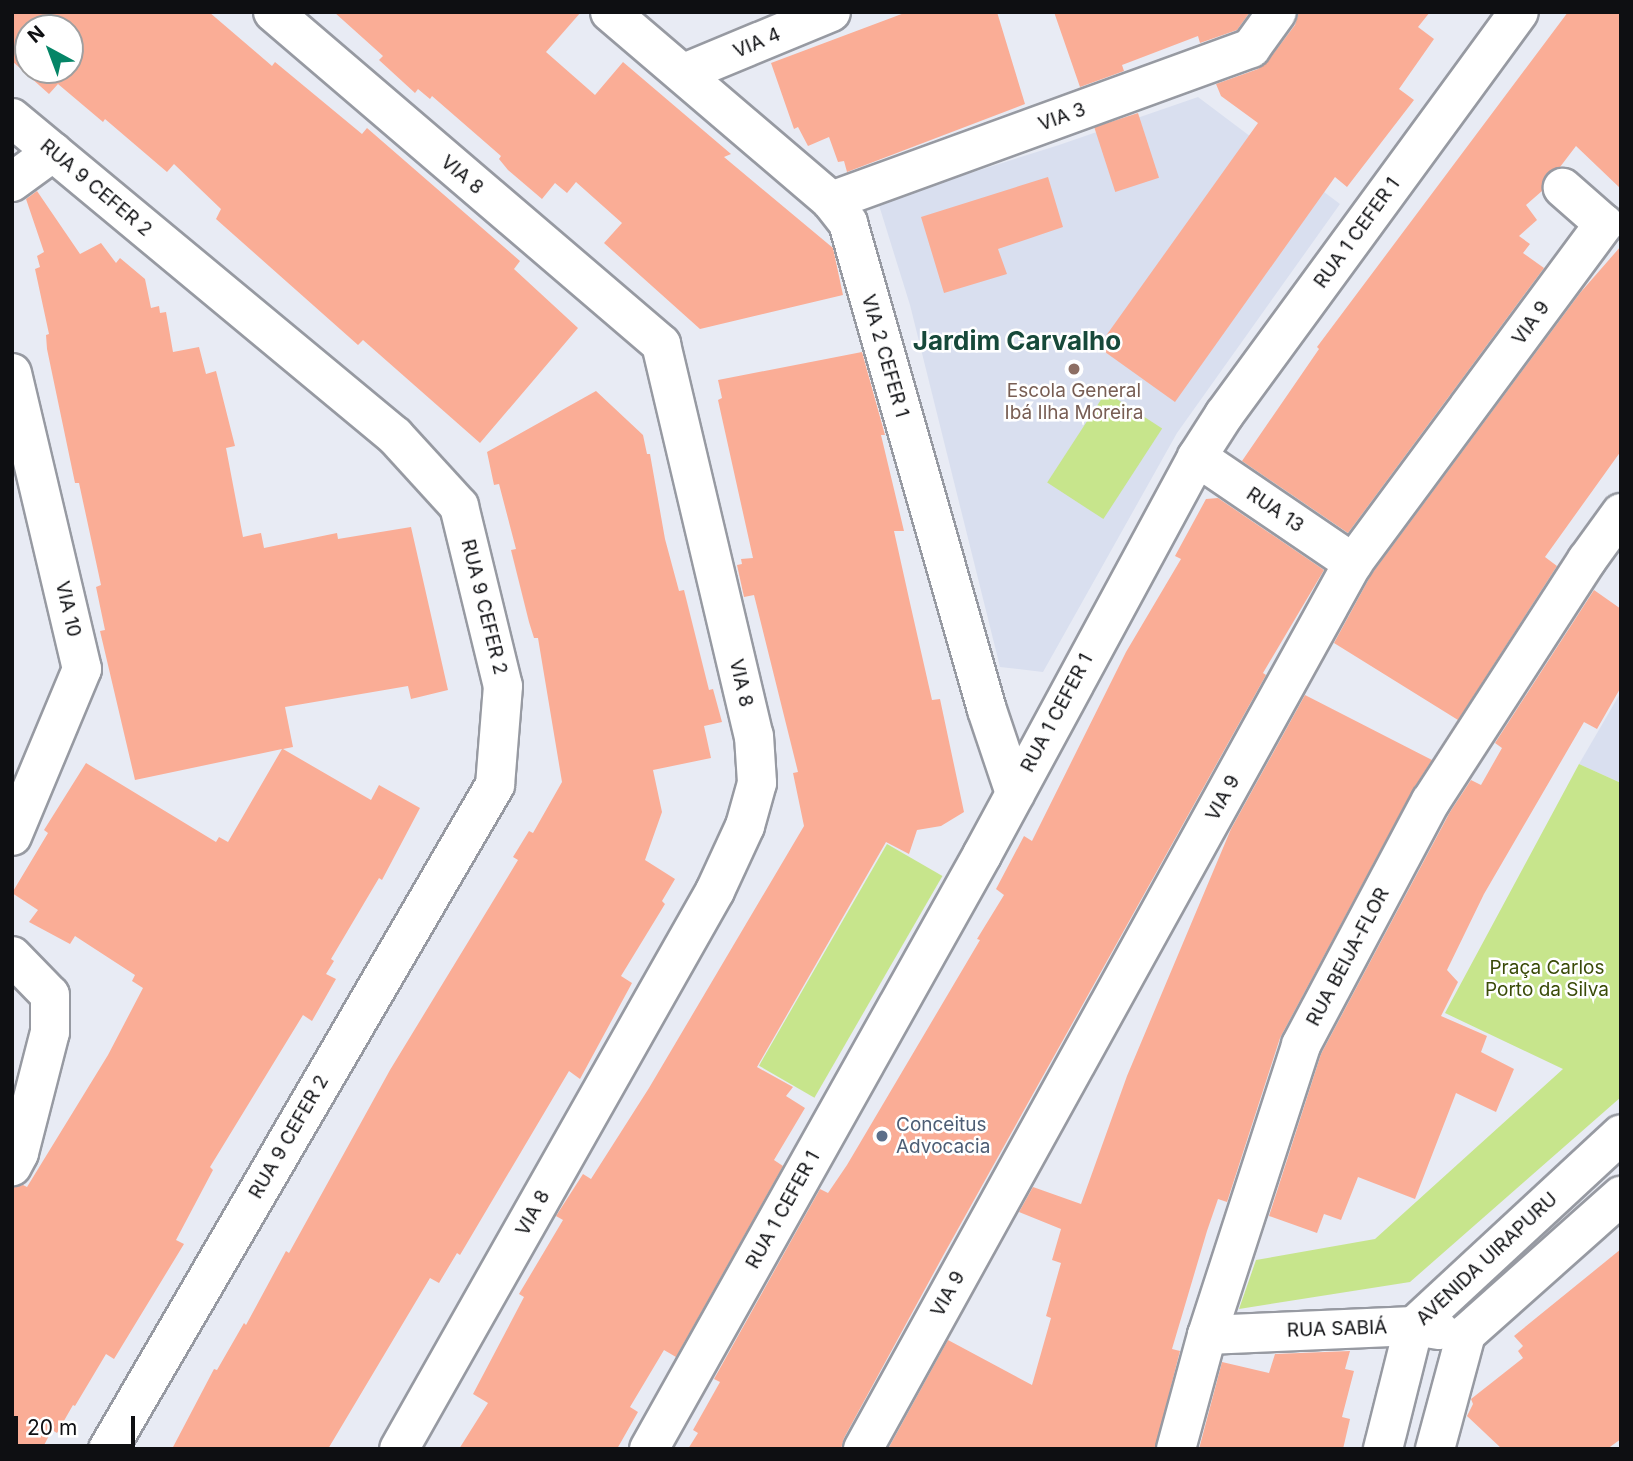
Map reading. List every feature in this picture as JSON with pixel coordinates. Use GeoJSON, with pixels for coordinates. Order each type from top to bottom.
{"type":"FeatureCollection","features":[{"type":"Feature","properties":{"kind":"street","name":"VIA 8"},"geometry":{"type":"LineString","coordinates":[[273,12],[661,344],[754,736],[757,783],[745,825],[715,891],[399,1449]]}},
{"type":"Feature","properties":{"kind":"street","name":"VIA 2 CEFER 1"},"geometry":{"type":"LineString","coordinates":[[610,12],[831,201],[848,223],[987,710],[1015,793]]}},
{"type":"Feature","properties":{"kind":"street","name":"VIA 4"},"geometry":{"type":"LineString","coordinates":[[684,73],[831,12]]}},
{"type":"Feature","properties":{"kind":"street","name":"VIA 3"},"geometry":{"type":"LineString","coordinates":[[831,201],[1251,48],[1278,12]]}},
{"type":"Feature","properties":{"kind":"street","name":"RUA 1 CEFER 1"},"geometry":{"type":"LineString","coordinates":[[649,1449],[1015,793],[1197,457],[1224,415],[1519,12]]}},
{"type":"Feature","properties":{"kind":"street","name":"RUA 9 CEFER 2"},"geometry":{"type":"LineString","coordinates":[[12,118],[395,436],[458,506],[503,686],[495,785],[108,1449]]}},
{"type":"Feature","properties":{"kind":"street"},"geometry":{"type":"LineString","coordinates":[[12,182],[53,152]]}},
{"type":"Feature","properties":{"kind":"street","name":"VIA 9"},"geometry":{"type":"LineString","coordinates":[[863,1449],[1353,563],[1604,224],[1563,188]]}},
{"type":"Feature","properties":{"kind":"street","name":"VIA 10"},"geometry":{"type":"LineString","coordinates":[[12,373],[82,669],[12,836]]}},
{"type":"Feature","properties":{"kind":"street","name":"RUA 13"},"geometry":{"type":"LineString","coordinates":[[1197,457],[1353,563]]}},
{"type":"Feature","properties":{"kind":"street","name":"RUA BEIJA-FLOR"},"geometry":{"type":"LineString","coordinates":[[1176,1449],[1207,1335],[1301,1045],[1431,801],[1587,560],[1621,513]]}},
{"type":"Feature","properties":{"kind":"street"},"geometry":{"type":"LineString","coordinates":[[12,956],[50,995],[50,1032],[19,1153],[12,1166]]}},
{"type":"Feature","properties":{"kind":"street","name":"AVENIDA UIRAPURU"},"geometry":{"type":"LineString","coordinates":[[1383,1449],[1414,1326],[1621,1134]]}},
{"type":"Feature","properties":{"kind":"street"},"geometry":{"type":"LineString","coordinates":[[1435,1449],[1466,1334],[1621,1196]]}},
{"type":"Feature","properties":{"kind":"street","name":"RUA SABIÁ"},"geometry":{"type":"LineString","coordinates":[[1207,1335],[1414,1326],[1466,1334]]}},
{"type":"Feature","properties":{"kind":"shaded area","name":"Escola General Ibá Ilha Moreira"},"geometry":{"type":"Polygon","coordinates":[[[1198,97],[1340,204],[1177,433],[1043,672],[1000,667],[910,305],[878,202],[1059,145],[1198,97]]]}},
{"type":"Feature","properties":{"kind":"shaded area"},"geometry":{"type":"Polygon","coordinates":[[[1621,692],[1621,783],[1579,764],[1621,692]]]}},
{"type":"Feature","properties":{"kind":"green space"},"geometry":{"type":"Polygon","coordinates":[[[1106,392],[1162,428],[1103,519],[1047,483],[1106,392]]]}},
{"type":"Feature","properties":{"kind":"green space","name":"Praça Carlos Porto da Silva"},"geometry":{"type":"Polygon","coordinates":[[[1579,764],[1621,783],[1621,1097],[1410,1282],[1239,1309],[1256,1260],[1375,1239],[1563,1069],[1445,1013],[1579,764]]]}},
{"type":"Feature","properties":{"kind":"green space"},"geometry":{"type":"Polygon","coordinates":[[[887,844],[942,876],[814,1098],[759,1066],[887,844]]]}},
{"type":"Feature","properties":{"kind":"building"},"geometry":{"type":"Polygon","coordinates":[[[12,12],[209,12],[272,66],[275,62],[362,134],[367,128],[520,261],[514,269],[578,328],[480,443],[363,340],[358,345],[216,219],[221,209],[174,164],[167,172],[105,119],[103,122],[58,84],[84,84],[84,14],[14,14],[14,63],[12,12]]]}},
{"type":"Feature","properties":{"kind":"building"},"geometry":{"type":"Polygon","coordinates":[[[334,12],[581,12],[546,52],[595,95],[623,62],[731,154],[724,157],[833,248],[843,295],[700,329],[604,243],[622,223],[576,182],[567,193],[555,183],[542,199],[508,170],[499,159],[501,156],[432,96],[430,99],[418,89],[415,93],[379,60],[383,56],[334,12]]]}},
{"type":"Feature","properties":{"kind":"building"},"geometry":{"type":"Polygon","coordinates":[[[907,12],[997,12],[1025,104],[847,172],[844,161],[838,162],[829,137],[808,146],[798,127],[794,129],[771,63],[907,12]]]}},
{"type":"Feature","properties":{"kind":"building"},"geometry":{"type":"Polygon","coordinates":[[[1054,12],[1250,12],[1237,30],[1200,43],[1198,36],[1122,65],[1124,71],[1080,87],[1054,12]]]}},
{"type":"Feature","properties":{"kind":"building"},"geometry":{"type":"Polygon","coordinates":[[[1299,12],[1430,12],[1418,27],[1434,39],[1399,89],[1414,100],[1347,187],[1335,177],[1175,402],[1098,347],[1258,123],[1221,96],[1216,84],[1258,69],[1268,61],[1295,25],[1299,12]]]}},
{"type":"Feature","properties":{"kind":"building"},"geometry":{"type":"Polygon","coordinates":[[[1568,12],[1621,12],[1621,189],[1576,146],[1560,167],[1546,174],[1542,191],[1526,205],[1537,220],[1519,236],[1530,244],[1523,253],[1544,268],[1348,533],[1242,461],[1319,349],[1317,347],[1568,12]]]}},
{"type":"Feature","properties":{"kind":"building"},"geometry":{"type":"Polygon","coordinates":[[[38,84],[58,84],[49,94],[38,84]]]}},
{"type":"Feature","properties":{"kind":"building"},"geometry":{"type":"Polygon","coordinates":[[[1138,113],[1159,178],[1115,192],[1094,127],[1138,113]]]}},
{"type":"Feature","properties":{"kind":"building"},"geometry":{"type":"Polygon","coordinates":[[[1048,177],[1063,227],[998,249],[1007,274],[944,293],[921,217],[1048,177]]]}},
{"type":"Feature","properties":{"kind":"building"},"geometry":{"type":"Polygon","coordinates":[[[37,191],[80,254],[101,243],[116,263],[120,258],[145,279],[151,308],[159,306],[160,313],[166,312],[173,352],[199,347],[206,374],[216,371],[235,446],[226,448],[243,537],[261,533],[264,548],[337,533],[338,539],[411,527],[448,690],[411,699],[408,686],[285,707],[293,747],[283,749],[371,800],[379,785],[420,808],[382,880],[379,878],[331,959],[334,961],[326,974],[336,979],[312,1021],[303,1015],[210,1167],[213,1170],[176,1240],[184,1244],[114,1359],[106,1354],[57,1433],[52,1430],[42,1449],[12,1449],[12,1188],[23,1185],[27,1187],[108,1055],[143,988],[132,981],[135,975],[75,936],[70,944],[29,922],[38,910],[12,893],[48,833],[44,830],[86,763],[216,842],[219,837],[228,842],[282,749],[135,780],[100,631],[105,630],[96,587],[101,585],[79,483],[75,483],[47,349],[46,335],[49,334],[35,269],[40,267],[37,256],[44,252],[26,199],[37,191]]]}},
{"type":"Feature","properties":{"kind":"building"},"geometry":{"type":"Polygon","coordinates":[[[1621,246],[1621,451],[1545,557],[1557,566],[1458,720],[1334,643],[1371,575],[1580,293],[1621,246]]]}},
{"type":"Feature","properties":{"kind":"building"},"geometry":{"type":"Polygon","coordinates":[[[862,352],[885,435],[881,435],[904,531],[894,531],[932,700],[940,699],[964,812],[941,826],[917,830],[909,854],[886,842],[757,1067],[793,1087],[786,1096],[805,1108],[774,1160],[783,1166],[676,1357],[664,1350],[630,1407],[638,1412],[617,1449],[459,1449],[488,1403],[473,1394],[524,1297],[519,1294],[563,1220],[556,1216],[583,1174],[591,1179],[649,1088],[804,826],[793,773],[798,772],[754,595],[744,597],[737,565],[742,564],[741,559],[753,558],[718,400],[722,398],[718,380],[862,352]]]}},
{"type":"Feature","properties":{"kind":"building"},"geometry":{"type":"Polygon","coordinates":[[[596,391],[643,435],[647,454],[650,454],[665,539],[679,591],[684,590],[709,690],[713,689],[722,722],[704,726],[711,758],[653,770],[662,812],[645,860],[675,879],[662,901],[665,904],[621,976],[632,983],[580,1079],[569,1071],[460,1255],[457,1253],[439,1283],[430,1278],[328,1449],[172,1449],[214,1369],[217,1370],[244,1323],[246,1325],[390,1070],[518,860],[513,857],[529,831],[533,833],[562,782],[538,638],[534,638],[529,622],[511,550],[516,549],[499,484],[494,485],[487,452],[596,391]]]}},
{"type":"Feature","properties":{"kind":"building"},"geometry":{"type":"Polygon","coordinates":[[[1218,498],[1324,570],[1263,673],[1266,675],[944,1254],[844,1438],[841,1449],[688,1449],[698,1433],[693,1430],[720,1382],[714,1379],[820,1189],[828,1193],[847,1165],[980,940],[977,939],[1004,895],[996,889],[1024,836],[1032,841],[1126,652],[1181,559],[1175,556],[1206,499],[1218,498]]]}},
{"type":"Feature","properties":{"kind":"building"},"geometry":{"type":"Polygon","coordinates":[[[1594,590],[1621,609],[1621,687],[1597,729],[1584,722],[1484,894],[1447,970],[1458,982],[1441,1016],[1487,1036],[1481,1052],[1514,1069],[1496,1112],[1456,1093],[1415,1199],[1358,1177],[1341,1220],[1324,1214],[1317,1233],[1269,1216],[1321,1054],[1450,812],[1471,780],[1481,785],[1502,748],[1495,743],[1594,590]]]}},
{"type":"Feature","properties":{"kind":"building"},"geometry":{"type":"Polygon","coordinates":[[[1305,695],[1432,760],[1412,791],[1280,1038],[1227,1202],[1218,1199],[1207,1231],[1172,1349],[1180,1351],[1155,1449],[888,1449],[948,1340],[1032,1385],[1051,1318],[1046,1316],[1061,1263],[1052,1260],[1061,1229],[1019,1212],[1033,1187],[1081,1204],[1127,1076],[1231,829],[1305,695]]]}},
{"type":"Feature","properties":{"kind":"building"},"geometry":{"type":"Polygon","coordinates":[[[1621,1249],[1621,1439],[1607,1449],[1502,1449],[1467,1416],[1473,1404],[1471,1399],[1523,1358],[1518,1351],[1523,1346],[1514,1336],[1621,1249]]]}},
{"type":"Feature","properties":{"kind":"building"},"geometry":{"type":"Polygon","coordinates":[[[1350,1351],[1345,1369],[1354,1371],[1342,1417],[1350,1419],[1343,1449],[1199,1449],[1222,1362],[1269,1373],[1275,1354],[1350,1351]]]}},
{"type":"Feature","properties":{"kind":"place","name":"Escola General Ibá Ilha Moreira"},"geometry":{"type":"Point","coordinates":[1074,369]}},
{"type":"Feature","properties":{"kind":"place","name":"Conceitus Advocacia"},"geometry":{"type":"Point","coordinates":[882,1136]}},
{"type":"Feature","properties":{"kind":"district","name":"Jardim Carvalho"},"geometry":{"type":"Point","coordinates":[1017,341]}}]}
